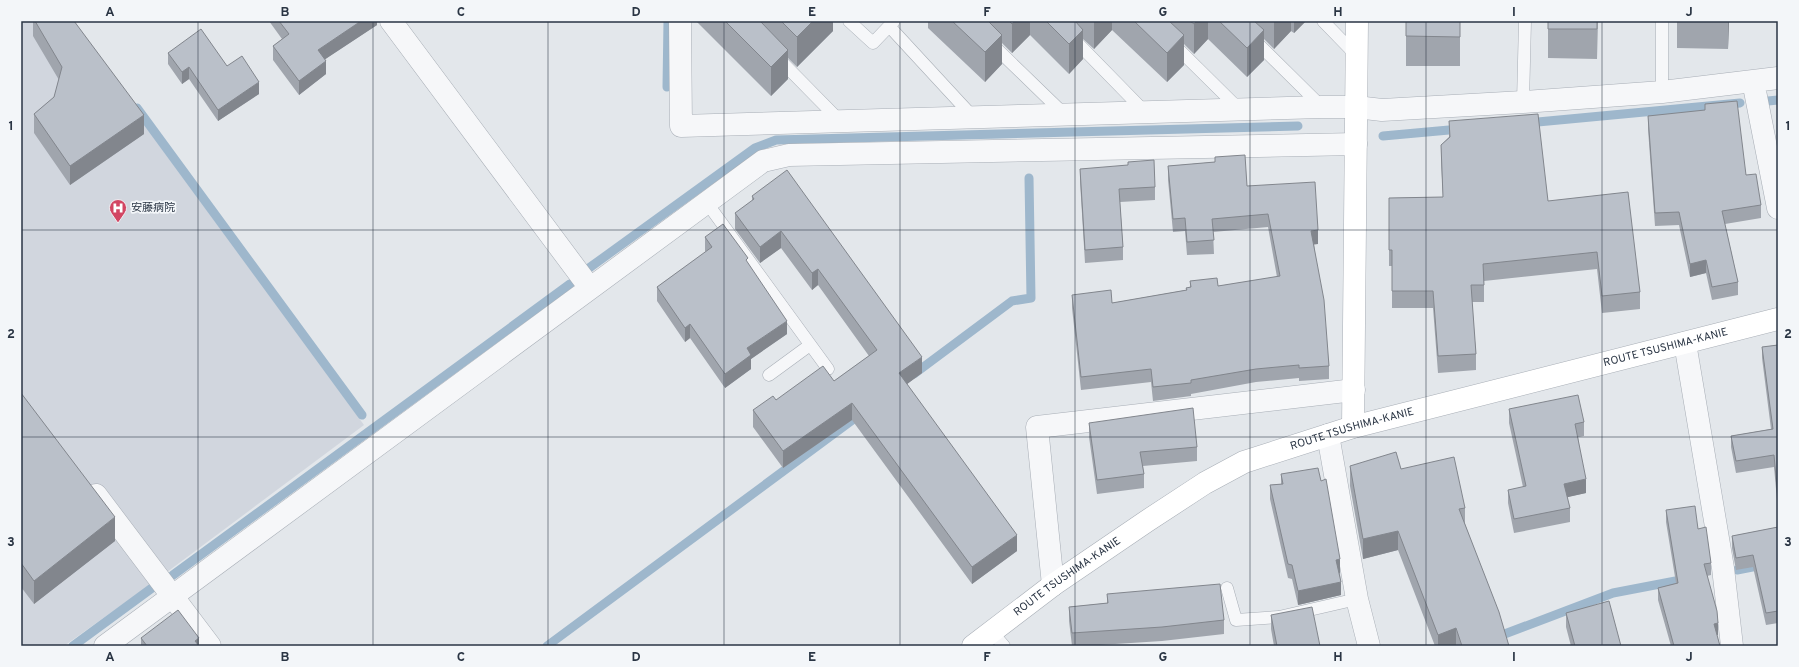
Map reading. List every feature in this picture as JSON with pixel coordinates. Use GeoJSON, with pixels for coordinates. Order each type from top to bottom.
{"type":"FeatureCollection","features":[{"type":"Feature","properties":{"kind":"main road"},"geometry":{"type":"LineString","coordinates":[[1353,427],[1357,21]]}},
{"type":"Feature","properties":{"kind":"main road","name":"ROUTE TSUSHIMA-KANIE"},"geometry":{"type":"LineString","coordinates":[[973,646],[998,639],[1053,585],[1205,483],[1244,462],[1353,427],[1778,319]]}},
{"type":"Feature","properties":{"kind":"street"},"geometry":{"type":"LineString","coordinates":[[391,21],[590,288]]}},
{"type":"Feature","properties":{"kind":"street"},"geometry":{"type":"LineString","coordinates":[[680,21],[681,126],[1322,107],[1356,107],[1382,110],[1662,92],[1778,78]]}},
{"type":"Feature","properties":{"kind":"street"},"geometry":{"type":"LineString","coordinates":[[1754,81],[1778,208]]}},
{"type":"Feature","properties":{"kind":"street"},"geometry":{"type":"LineString","coordinates":[[105,646],[763,161],[790,155],[1356,144]]}},
{"type":"Feature","properties":{"kind":"street"},"geometry":{"type":"LineString","coordinates":[[1685,343],[1724,568],[1732,646]]}},
{"type":"Feature","properties":{"kind":"street"},"geometry":{"type":"LineString","coordinates":[[1053,585],[1036,427],[1354,390]]}},
{"type":"Feature","properties":{"kind":"street"},"geometry":{"type":"LineString","coordinates":[[1328,435],[1357,598],[1369,646]]}},
{"type":"Feature","properties":{"kind":"street"},"geometry":{"type":"LineString","coordinates":[[83,477],[210,646]]}},
{"type":"Feature","properties":{"kind":"lane"},"geometry":{"type":"LineString","coordinates":[[849,21],[872,43],[892,24],[973,117]]}},
{"type":"Feature","properties":{"kind":"lane"},"geometry":{"type":"LineString","coordinates":[[968,21],[1065,115]]}},
{"type":"Feature","properties":{"kind":"lane"},"geometry":{"type":"LineString","coordinates":[[1056,21],[1145,112]]}},
{"type":"Feature","properties":{"kind":"lane"},"geometry":{"type":"LineString","coordinates":[[1150,21],[1239,109]]}},
{"type":"Feature","properties":{"kind":"lane"},"geometry":{"type":"LineString","coordinates":[[1236,21],[1322,107]]}},
{"type":"Feature","properties":{"kind":"lane"},"geometry":{"type":"LineString","coordinates":[[1323,21],[1357,56]]}},
{"type":"Feature","properties":{"kind":"lane"},"geometry":{"type":"LineString","coordinates":[[1524,102],[1525,21]]}},
{"type":"Feature","properties":{"kind":"lane"},"geometry":{"type":"LineString","coordinates":[[1662,21],[1662,92]]}},
{"type":"Feature","properties":{"kind":"lane"},"geometry":{"type":"LineString","coordinates":[[768,49],[840,121]]}},
{"type":"Feature","properties":{"kind":"lane"},"geometry":{"type":"LineString","coordinates":[[707,203],[828,369]]}},
{"type":"Feature","properties":{"kind":"lane"},"geometry":{"type":"LineString","coordinates":[[768,375],[810,345]]}},
{"type":"Feature","properties":{"kind":"lane"},"geometry":{"type":"LineString","coordinates":[[1227,588],[1236,620],[1279,616],[1357,598]]}},
{"type":"Feature","properties":{"kind":"shaded area","name":"安藤病院"},"geometry":{"type":"Polygon","coordinates":[[[21,21],[68,21],[364,425],[151,584],[64,646],[21,646],[21,21]]]}},
{"type":"Feature","properties":{"kind":"building"},"geometry":{"type":"Polygon","coordinates":[[[35,21],[74,21],[144,115],[70,166],[34,114],[54,97],[62,67],[35,21]]]}},
{"type":"Feature","properties":{"kind":"building"},"geometry":{"type":"Polygon","coordinates":[[[279,21],[361,21],[318,50],[326,61],[299,81],[273,46],[289,34],[279,21]]]}},
{"type":"Feature","properties":{"kind":"building"},"geometry":{"type":"Polygon","coordinates":[[[725,21],[760,21],[788,50],[771,67],[725,21]]]}},
{"type":"Feature","properties":{"kind":"building"},"geometry":{"type":"Polygon","coordinates":[[[781,21],[813,21],[797,37],[781,21]]]}},
{"type":"Feature","properties":{"kind":"building"},"geometry":{"type":"Polygon","coordinates":[[[952,21],[988,21],[1002,35],[985,52],[952,21]]]}},
{"type":"Feature","properties":{"kind":"building"},"geometry":{"type":"Polygon","coordinates":[[[1046,21],[1075,21],[1083,30],[1069,44],[1046,21]]]}},
{"type":"Feature","properties":{"kind":"building"},"geometry":{"type":"Polygon","coordinates":[[[1134,21],[1169,21],[1184,35],[1167,53],[1134,21]]]}},
{"type":"Feature","properties":{"kind":"building"},"geometry":{"type":"Polygon","coordinates":[[[1190,21],[1197,21],[1194,24],[1190,21]]]}},
{"type":"Feature","properties":{"kind":"building"},"geometry":{"type":"Polygon","coordinates":[[[1219,21],[1254,21],[1264,30],[1247,48],[1219,21]]]}},
{"type":"Feature","properties":{"kind":"building"},"geometry":{"type":"Polygon","coordinates":[[[1406,21],[1460,21],[1460,37],[1406,36],[1406,21]]]}},
{"type":"Feature","properties":{"kind":"building"},"geometry":{"type":"Polygon","coordinates":[[[1548,21],[1597,21],[1597,29],[1548,29],[1548,21]]]}},
{"type":"Feature","properties":{"kind":"building"},"geometry":{"type":"Polygon","coordinates":[[[201,29],[227,66],[242,56],[259,82],[218,110],[189,67],[182,72],[168,53],[201,29]]]}},
{"type":"Feature","properties":{"kind":"building"},"geometry":{"type":"Polygon","coordinates":[[[1737,101],[1746,175],[1756,174],[1761,205],[1722,211],[1738,282],[1712,287],[1706,260],[1690,264],[1679,212],[1655,213],[1648,116],[1705,110],[1705,104],[1737,101]]]}},
{"type":"Feature","properties":{"kind":"building"},"geometry":{"type":"Polygon","coordinates":[[[1538,114],[1548,201],[1628,192],[1640,292],[1602,296],[1597,252],[1483,264],[1484,285],[1471,285],[1476,354],[1438,356],[1433,291],[1392,291],[1392,250],[1389,250],[1389,198],[1443,197],[1441,145],[1450,137],[1449,121],[1538,114]]]}},
{"type":"Feature","properties":{"kind":"building"},"geometry":{"type":"Polygon","coordinates":[[[1245,155],[1247,186],[1315,182],[1318,230],[1311,231],[1324,300],[1329,366],[1299,368],[1299,365],[1256,369],[1191,380],[1191,383],[1153,387],[1151,369],[1081,377],[1072,295],[1111,290],[1112,303],[1187,290],[1186,288],[1191,287],[1190,281],[1217,278],[1218,286],[1280,276],[1268,214],[1212,219],[1214,240],[1187,242],[1185,218],[1173,219],[1168,166],[1215,162],[1215,157],[1245,155]]]}},
{"type":"Feature","properties":{"kind":"building"},"geometry":{"type":"Polygon","coordinates":[[[1154,160],[1155,187],[1119,189],[1123,247],[1085,250],[1080,169],[1128,165],[1128,162],[1154,160]]]}},
{"type":"Feature","properties":{"kind":"building"},"geometry":{"type":"Polygon","coordinates":[[[787,170],[922,357],[899,373],[1017,535],[972,567],[852,403],[783,451],[753,410],[773,396],[776,400],[823,366],[834,381],[877,350],[818,269],[812,273],[781,231],[760,247],[735,213],[754,199],[752,196],[787,170]]]}},
{"type":"Feature","properties":{"kind":"building"},"geometry":{"type":"Polygon","coordinates":[[[723,224],[748,258],[746,260],[787,321],[747,348],[751,355],[725,374],[690,324],[685,328],[657,287],[712,247],[705,237],[723,224]]]}},
{"type":"Feature","properties":{"kind":"building"},"geometry":{"type":"Polygon","coordinates":[[[1778,345],[1778,499],[1774,455],[1736,461],[1731,436],[1773,429],[1762,347],[1778,345]]]}},
{"type":"Feature","properties":{"kind":"building"},"geometry":{"type":"Polygon","coordinates":[[[21,393],[115,517],[34,581],[21,563],[21,393]]]}},
{"type":"Feature","properties":{"kind":"building"},"geometry":{"type":"Polygon","coordinates":[[[1578,395],[1584,422],[1575,424],[1586,479],[1564,484],[1570,508],[1514,519],[1508,490],[1526,486],[1509,409],[1578,395]]]}},
{"type":"Feature","properties":{"kind":"building"},"geometry":{"type":"Polygon","coordinates":[[[1193,408],[1197,447],[1140,452],[1144,474],[1097,480],[1089,423],[1193,408]]]}},
{"type":"Feature","properties":{"kind":"building"},"geometry":{"type":"Polygon","coordinates":[[[1396,452],[1401,469],[1454,457],[1465,508],[1459,509],[1499,612],[1509,646],[1462,646],[1456,628],[1438,635],[1398,531],[1363,539],[1350,466],[1396,452]]]}},
{"type":"Feature","properties":{"kind":"building"},"geometry":{"type":"Polygon","coordinates":[[[1318,468],[1321,481],[1326,479],[1340,559],[1336,560],[1341,582],[1298,591],[1292,565],[1288,564],[1270,485],[1283,484],[1281,474],[1318,468]]]}},
{"type":"Feature","properties":{"kind":"building"},"geometry":{"type":"Polygon","coordinates":[[[1695,506],[1698,529],[1706,527],[1711,563],[1704,564],[1717,611],[1718,623],[1714,624],[1720,646],[1674,646],[1658,588],[1678,583],[1666,510],[1695,506]]]}},
{"type":"Feature","properties":{"kind":"building"},"geometry":{"type":"Polygon","coordinates":[[[1778,527],[1778,611],[1766,613],[1753,555],[1736,558],[1732,536],[1778,527]]]}},
{"type":"Feature","properties":{"kind":"building"},"geometry":{"type":"Polygon","coordinates":[[[1220,584],[1224,620],[1162,627],[1072,633],[1069,607],[1108,603],[1107,594],[1220,584]]]}},
{"type":"Feature","properties":{"kind":"building"},"geometry":{"type":"Polygon","coordinates":[[[1609,601],[1621,646],[1575,646],[1566,613],[1609,601]]]}},
{"type":"Feature","properties":{"kind":"building"},"geometry":{"type":"Polygon","coordinates":[[[1312,607],[1320,646],[1277,646],[1271,615],[1312,607]]]}},
{"type":"Feature","properties":{"kind":"building"},"geometry":{"type":"Polygon","coordinates":[[[178,610],[199,638],[195,641],[199,646],[147,646],[141,638],[178,610]]]}},
{"type":"Feature","properties":{"kind":"waterway"},"geometry":{"type":"LineString","coordinates":[[667,87],[668,21]]}},
{"type":"Feature","properties":{"kind":"waterway"},"geometry":{"type":"LineString","coordinates":[[1768,101],[1778,100]]}},
{"type":"Feature","properties":{"kind":"waterway"},"geometry":{"type":"LineString","coordinates":[[1527,123],[1740,103]]}},
{"type":"Feature","properties":{"kind":"waterway"},"geometry":{"type":"LineString","coordinates":[[137,108],[362,415]]}},
{"type":"Feature","properties":{"kind":"waterway"},"geometry":{"type":"LineString","coordinates":[[589,268],[755,148],[776,140],[1298,126]]}},
{"type":"Feature","properties":{"kind":"waterway"},"geometry":{"type":"LineString","coordinates":[[1383,136],[1460,129]]}},
{"type":"Feature","properties":{"kind":"waterway"},"geometry":{"type":"LineString","coordinates":[[914,374],[1012,301],[1031,298],[1029,178]]}},
{"type":"Feature","properties":{"kind":"waterway"},"geometry":{"type":"LineString","coordinates":[[173,575],[570,284]]}},
{"type":"Feature","properties":{"kind":"waterway"},"geometry":{"type":"LineString","coordinates":[[547,646],[862,413]]}},
{"type":"Feature","properties":{"kind":"waterway"},"geometry":{"type":"LineString","coordinates":[[1737,570],[1778,562]]}},
{"type":"Feature","properties":{"kind":"waterway"},"geometry":{"type":"LineString","coordinates":[[1473,646],[1613,593],[1686,579]]}},
{"type":"Feature","properties":{"kind":"waterway"},"geometry":{"type":"LineString","coordinates":[[73,646],[152,588]]}},
{"type":"Feature","properties":{"kind":"place","name":"安藤病院"},"geometry":{"type":"Point","coordinates":[118,223]}}]}
